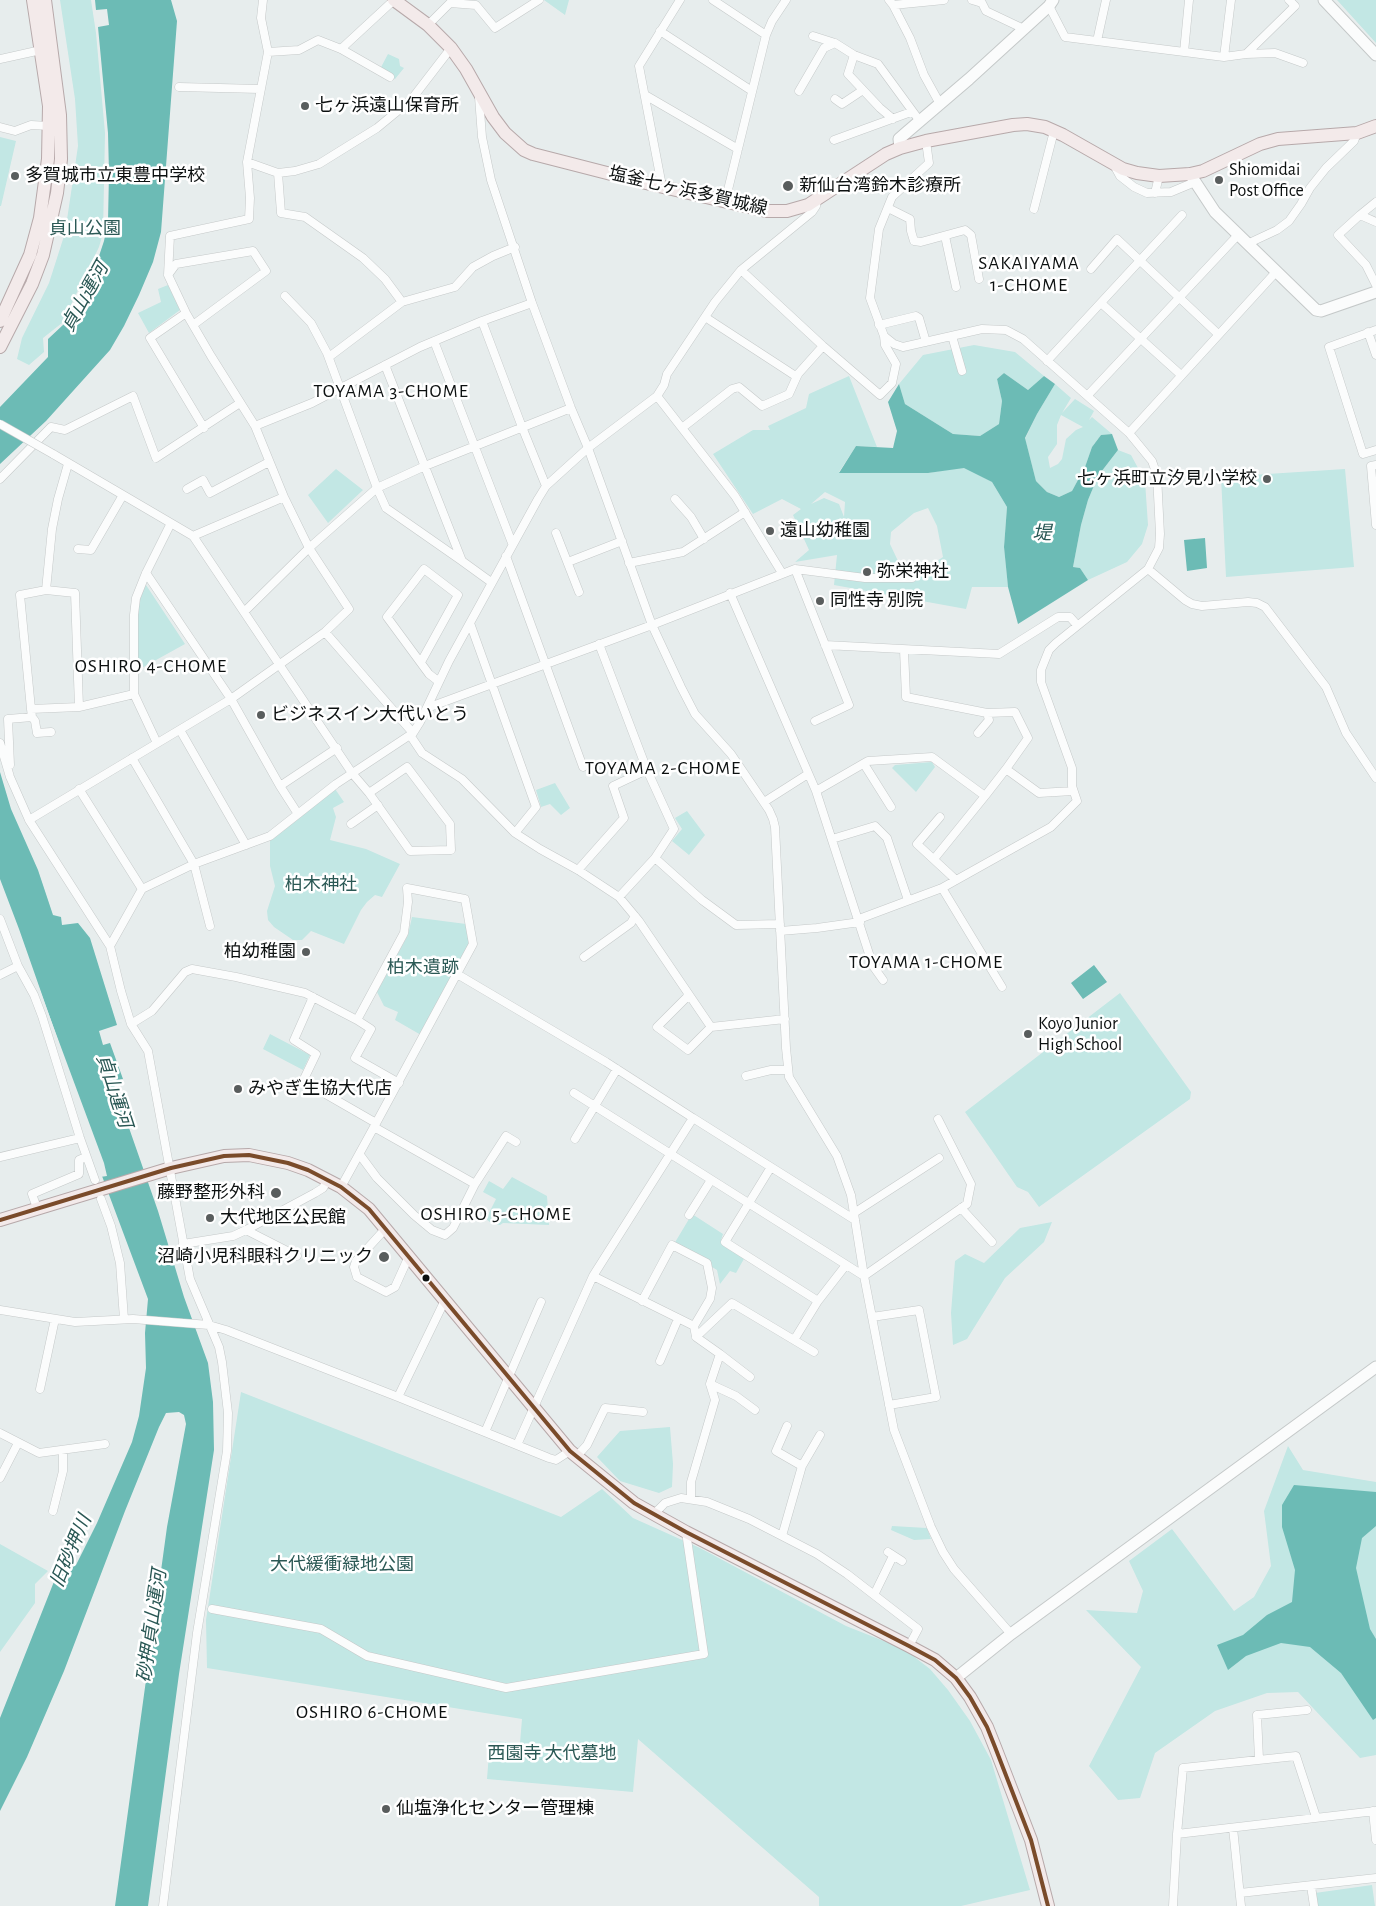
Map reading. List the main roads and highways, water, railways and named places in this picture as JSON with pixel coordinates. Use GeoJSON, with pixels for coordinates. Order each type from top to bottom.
{"type":"FeatureCollection","features":[{"type":"Feature","properties":{"kind":"main road"},"geometry":{"type":"LineString","coordinates":[[0,321],[30,255],[40,218],[48,159],[49,106],[33,0]]}},
{"type":"Feature","properties":{"kind":"main road"},"geometry":{"type":"LineString","coordinates":[[0,347],[32,284],[43,255],[57,193],[61,159],[60,115],[45,0]]}},
{"type":"Feature","properties":{"kind":"main road","name":"塩釜七ヶ浜多賀城線"},"geometry":{"type":"LineString","coordinates":[[394,0],[428,25],[451,48],[466,69],[479,95],[506,133],[524,150],[533,154],[766,211],[795,210],[817,200],[886,154],[900,148],[926,141],[1020,124],[1036,125],[1054,131],[1114,164],[1137,173],[1193,178],[1269,141],[1357,133],[1376,126]]}},
{"type":"Feature","properties":{"kind":"main road"},"geometry":{"type":"LineString","coordinates":[[0,1220],[150,1174],[210,1158],[249,1155],[288,1163],[328,1179],[341,1187],[361,1201],[386,1228],[573,1454],[634,1503],[653,1515],[909,1646],[934,1660],[956,1678],[970,1697],[987,1727],[1031,1840],[1048,1906]]}},
{"type":"Feature","properties":{"kind":"water","name":"貞山運河"},"geometry":{"type":"Polygon","coordinates":[[[95,0],[171,0],[177,21],[161,232],[153,262],[139,295],[110,350],[46,421],[0,464],[0,407],[48,357],[48,339],[63,325],[95,268],[104,241],[108,221],[108,133],[98,27],[109,25],[107,9],[96,10],[95,0]]]}},
{"type":"Feature","properties":{"kind":"water","name":"堤"},"geometry":{"type":"Polygon","coordinates":[[[1004,373],[1028,390],[1044,376],[1055,384],[1025,438],[1036,481],[1047,492],[1059,497],[1072,491],[1085,467],[1092,447],[1101,435],[1112,434],[1118,450],[1098,476],[1088,500],[1081,525],[1073,567],[1080,568],[1088,580],[1018,624],[1008,587],[1004,547],[1007,507],[992,482],[964,468],[928,473],[839,473],[856,446],[893,448],[897,431],[888,402],[899,384],[905,404],[953,434],[980,436],[999,424],[1002,401],[997,379],[1004,373]]]}},
{"type":"Feature","properties":{"kind":"water"},"geometry":{"type":"Polygon","coordinates":[[[1205,538],[1207,568],[1187,571],[1184,540],[1205,538]]]}},
{"type":"Feature","properties":{"kind":"water","name":"貞山運河"},"geometry":{"type":"Polygon","coordinates":[[[0,772],[11,809],[38,870],[53,915],[61,917],[62,925],[78,923],[90,938],[117,1025],[99,1031],[103,1045],[110,1043],[123,1079],[113,1082],[158,1211],[184,1297],[208,1363],[213,1402],[214,1450],[179,1674],[148,1906],[115,1906],[167,1527],[186,1424],[184,1415],[179,1412],[166,1413],[159,1427],[64,1671],[27,1757],[0,1811],[0,1718],[57,1574],[76,1565],[97,1523],[132,1442],[139,1416],[146,1368],[145,1333],[148,1299],[99,1168],[60,1046],[0,879],[0,772]]]}},
{"type":"Feature","properties":{"kind":"water"},"geometry":{"type":"Polygon","coordinates":[[[1094,965],[1107,982],[1083,999],[1071,983],[1094,965]]]}},
{"type":"Feature","properties":{"kind":"water"},"geometry":{"type":"Polygon","coordinates":[[[1294,1485],[1376,1492],[1376,1526],[1362,1538],[1356,1568],[1370,1629],[1376,1639],[1376,1718],[1373,1720],[1341,1673],[1310,1647],[1281,1643],[1246,1656],[1228,1670],[1217,1645],[1243,1635],[1267,1615],[1292,1602],[1295,1570],[1282,1527],[1282,1505],[1294,1485]]]}},
{"type":"Feature","properties":{"kind":"place","name":"七ヶ浜遠山保育所"},"geometry":{"type":"Point","coordinates":[305,106]}},
{"type":"Feature","properties":{"kind":"place","name":"多賀城市立東豊中学校"},"geometry":{"type":"Point","coordinates":[15,176]}},
{"type":"Feature","properties":{"kind":"place","name":"Shiomidai Post Office"},"geometry":{"type":"Point","coordinates":[1219,180]}},
{"type":"Feature","properties":{"kind":"place","name":"新仙台湾鈴木診療所"},"geometry":{"type":"Point","coordinates":[788,186]}},
{"type":"Feature","properties":{"kind":"place","name":"七ヶ浜町立汐見小学校"},"geometry":{"type":"Point","coordinates":[1267,479]}},
{"type":"Feature","properties":{"kind":"place","name":"遠山幼稚園"},"geometry":{"type":"Point","coordinates":[770,531]}},
{"type":"Feature","properties":{"kind":"place","name":"弥栄神社"},"geometry":{"type":"Point","coordinates":[867,572]}},
{"type":"Feature","properties":{"kind":"place","name":"同性寺 別院"},"geometry":{"type":"Point","coordinates":[820,601]}},
{"type":"Feature","properties":{"kind":"place","name":"ビジネスイン大代いとう"},"geometry":{"type":"Point","coordinates":[261,715]}},
{"type":"Feature","properties":{"kind":"place","name":"柏幼稚園"},"geometry":{"type":"Point","coordinates":[306,952]}},
{"type":"Feature","properties":{"kind":"place","name":"Koyo Junior High School"},"geometry":{"type":"Point","coordinates":[1028,1034]}},
{"type":"Feature","properties":{"kind":"place","name":"みやぎ生協大代店"},"geometry":{"type":"Point","coordinates":[238,1089]}},
{"type":"Feature","properties":{"kind":"place","name":"藤野整形外科"},"geometry":{"type":"Point","coordinates":[276,1193]}},
{"type":"Feature","properties":{"kind":"place","name":"大代地区公民館"},"geometry":{"type":"Point","coordinates":[210,1218]}},
{"type":"Feature","properties":{"kind":"place","name":"沼崎小児科眼科クリニック"},"geometry":{"type":"Point","coordinates":[384,1257]}},
{"type":"Feature","properties":{"kind":"place","name":"仙塩浄化センター管理棟"},"geometry":{"type":"Point","coordinates":[386,1809]}},
{"type":"Feature","properties":{"kind":"district","name":"SAKAIYAMA 1-CHOME"},"geometry":{"type":"Point","coordinates":[1029,274]}},
{"type":"Feature","properties":{"kind":"district","name":"TOYAMA 3-CHOME"},"geometry":{"type":"Point","coordinates":[391,391]}},
{"type":"Feature","properties":{"kind":"district","name":"OSHIRO 4-CHOME"},"geometry":{"type":"Point","coordinates":[151,666]}},
{"type":"Feature","properties":{"kind":"district","name":"TOYAMA 2-CHOME"},"geometry":{"type":"Point","coordinates":[663,768]}},
{"type":"Feature","properties":{"kind":"district","name":"TOYAMA 1-CHOME"},"geometry":{"type":"Point","coordinates":[926,962]}},
{"type":"Feature","properties":{"kind":"district","name":"OSHIRO 5-CHOME"},"geometry":{"type":"Point","coordinates":[496,1214]}},
{"type":"Feature","properties":{"kind":"district","name":"OSHIRO 6-CHOME"},"geometry":{"type":"Point","coordinates":[372,1712]}},
{"type":"Feature","properties":{"kind":"park label","name":"貞山公園"},"geometry":{"type":"Point","coordinates":[85,229]}},
{"type":"Feature","properties":{"kind":"park label","name":"柏木神社"},"geometry":{"type":"Point","coordinates":[321,885]}},
{"type":"Feature","properties":{"kind":"park label","name":"柏木遺跡"},"geometry":{"type":"Point","coordinates":[423,968]}},
{"type":"Feature","properties":{"kind":"park label","name":"大代緩衝緑地公園"},"geometry":{"type":"Point","coordinates":[342,1565]}},
{"type":"Feature","properties":{"kind":"park label","name":"西園寺 大代墓地"},"geometry":{"type":"Point","coordinates":[552,1754]}},
{"type":"Feature","properties":{"kind":"water label","name":"旧砂押川"},"geometry":{"type":"Point","coordinates":[71,1551]}},
{"type":"Feature","properties":{"kind":"water label","name":"砂押貞山運河"},"geometry":{"type":"Point","coordinates":[152,1626]}}]}
